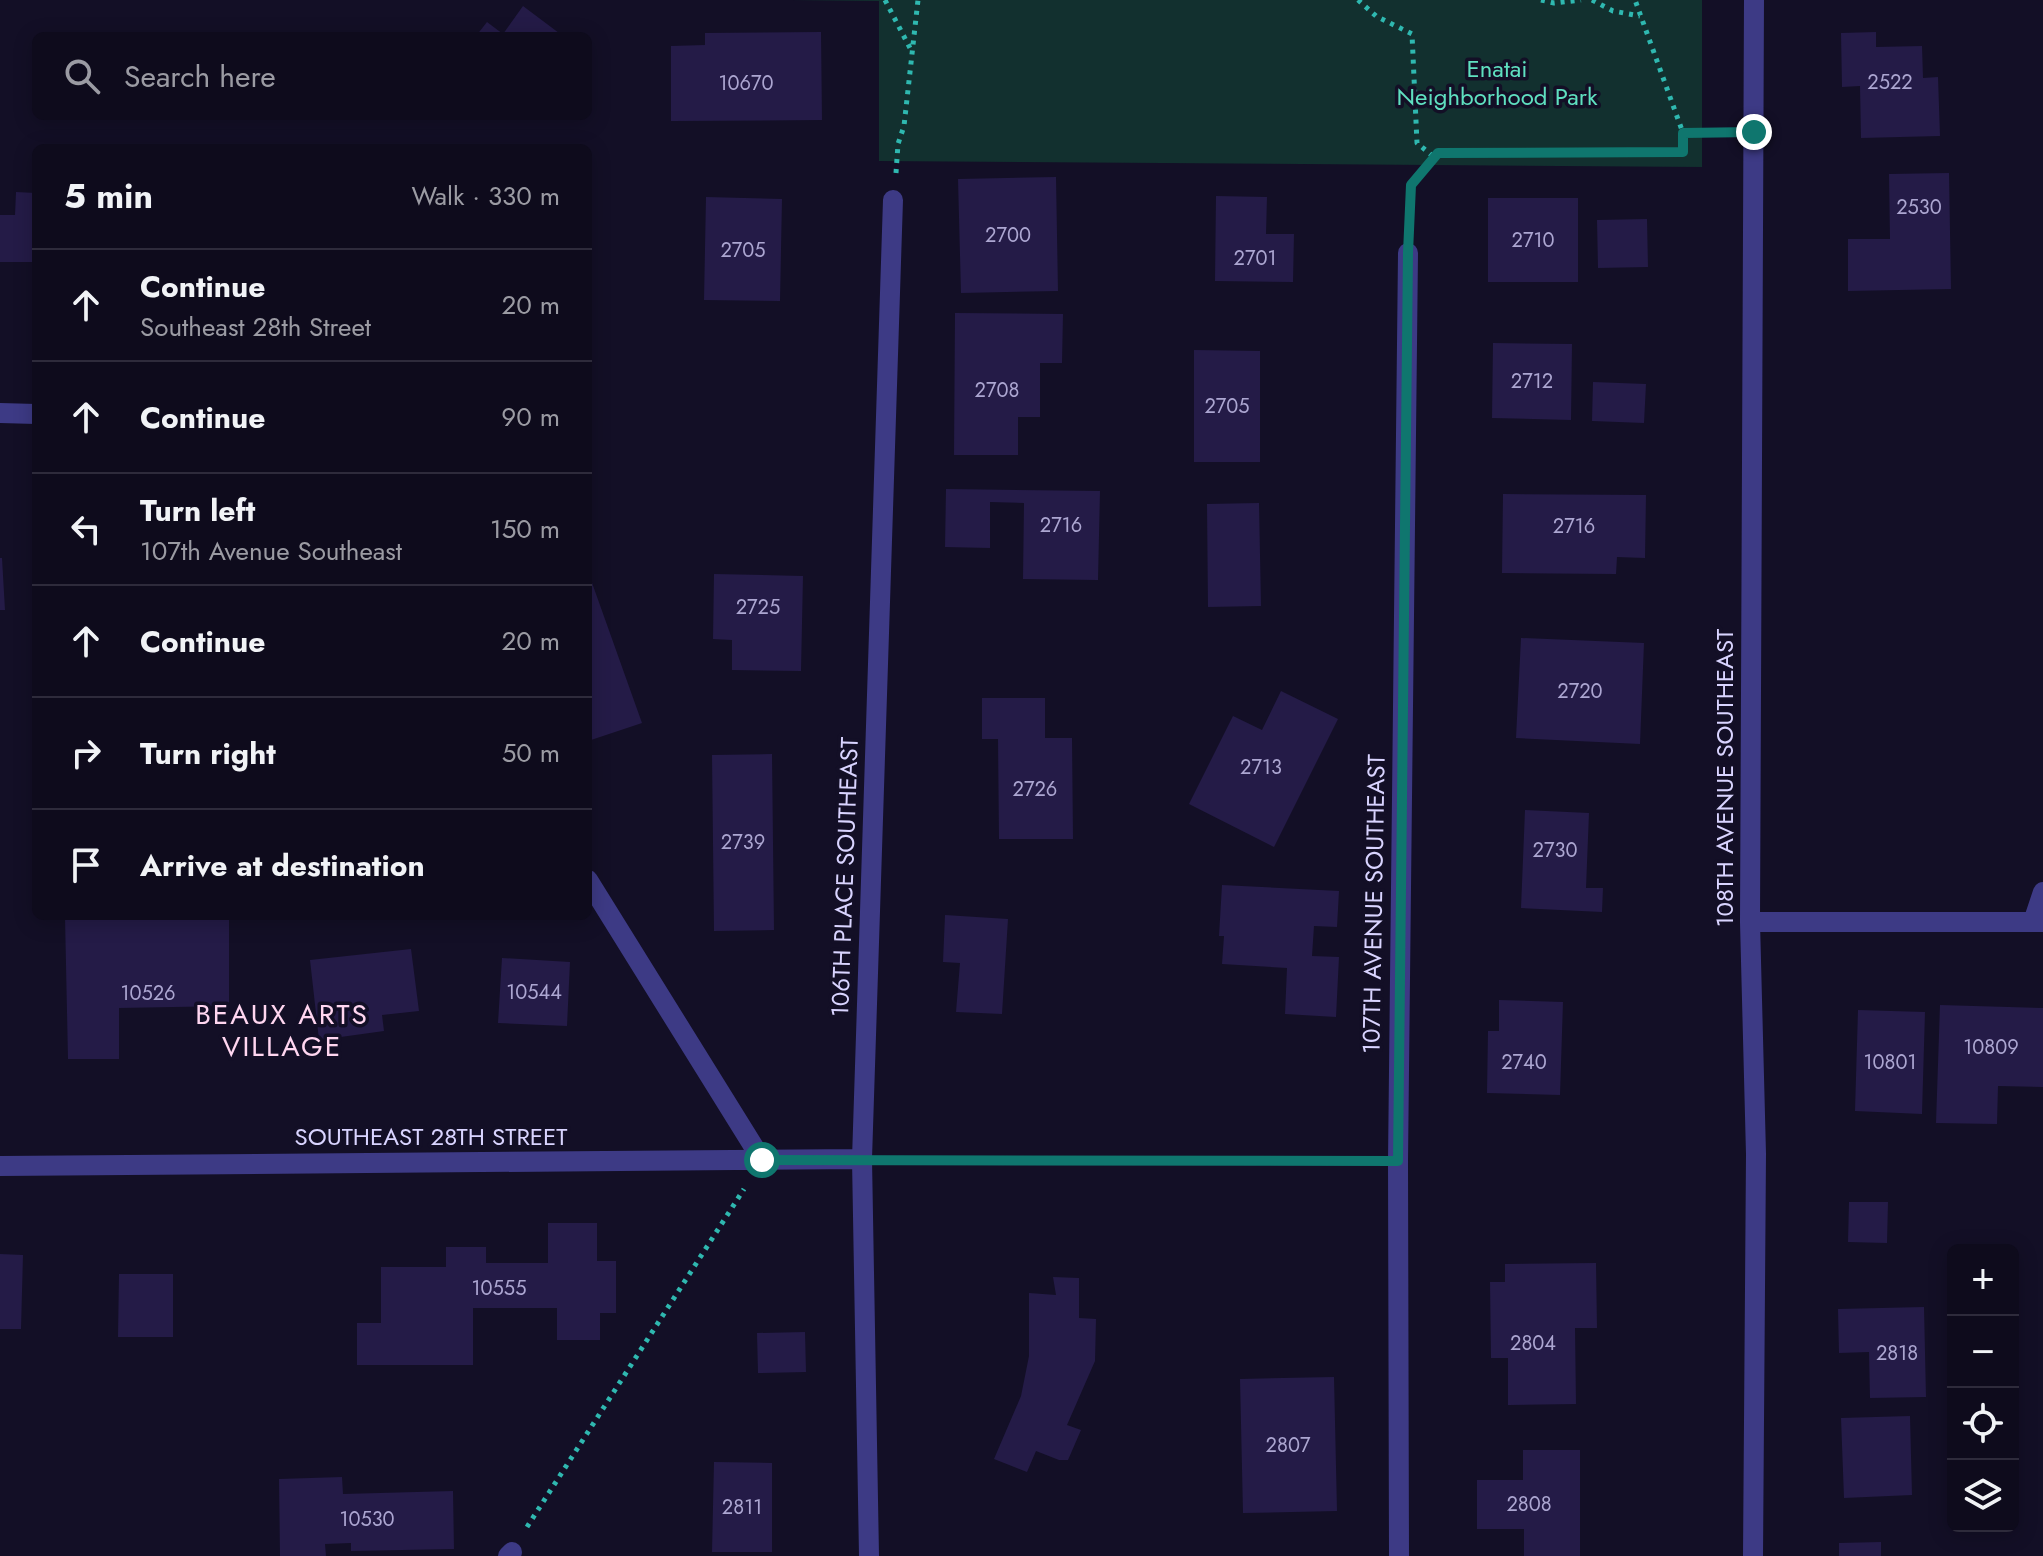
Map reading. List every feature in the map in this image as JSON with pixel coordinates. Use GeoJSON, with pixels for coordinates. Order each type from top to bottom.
{"type":"FeatureCollection","features":[{"type":"Feature","properties":{"kind":"street","name":"108TH AVENUE SOUTHEAST"},"geometry":{"type":"LineString","coordinates":[[1753,1556],[1756,1154],[1750,922],[1754,0]]}},
{"type":"Feature","properties":{"kind":"street","name":"106TH PLACE SOUTHEAST"},"geometry":{"type":"LineString","coordinates":[[869,1556],[862,1159],[893,200]]}},
{"type":"Feature","properties":{"kind":"street","name":"107TH AVENUE SOUTHEAST"},"geometry":{"type":"LineString","coordinates":[[1399,1556],[1398,1161],[1408,253]]}},
{"type":"Feature","properties":{"kind":"street"},"geometry":{"type":"LineString","coordinates":[[0,413],[32,414]]}},
{"type":"Feature","properties":{"kind":"street"},"geometry":{"type":"LineString","coordinates":[[592,886],[762,1160]]}},
{"type":"Feature","properties":{"kind":"street"},"geometry":{"type":"LineString","coordinates":[[1750,922],[2038,922],[2043,892]]}},
{"type":"Feature","properties":{"kind":"street","name":"SOUTHEAST 28TH STREET"},"geometry":{"type":"LineString","coordinates":[[0,1166],[862,1159]]}},
{"type":"Feature","properties":{"kind":"path"},"geometry":{"type":"LineString","coordinates":[[885,0],[912,50]]}},
{"type":"Feature","properties":{"kind":"path"},"geometry":{"type":"LineString","coordinates":[[893,200],[918,0]]}},
{"type":"Feature","properties":{"kind":"path"},"geometry":{"type":"LineString","coordinates":[[1358,0],[1388,23],[1412,34],[1417,143],[1435,158]]}},
{"type":"Feature","properties":{"kind":"path"},"geometry":{"type":"LineString","coordinates":[[1541,0],[1554,3],[1581,0]]}},
{"type":"Feature","properties":{"kind":"path"},"geometry":{"type":"LineString","coordinates":[[1592,0],[1613,11],[1641,16]]}},
{"type":"Feature","properties":{"kind":"path"},"geometry":{"type":"LineString","coordinates":[[1408,253],[1411,185],[1438,153],[1683,152],[1683,133],[1635,0]]}},
{"type":"Feature","properties":{"kind":"path"},"geometry":{"type":"LineString","coordinates":[[1683,133],[1754,132]]}},
{"type":"Feature","properties":{"kind":"path"},"geometry":{"type":"LineString","coordinates":[[862,1159],[1398,1161]]}},
{"type":"Feature","properties":{"kind":"path"},"geometry":{"type":"LineString","coordinates":[[510,1554],[762,1160]]}},
{"type":"Feature","properties":{"kind":"green space","name":"Enatai Neighborhood Park"},"geometry":{"type":"Polygon","coordinates":[[[792,0],[1702,0],[1702,167],[879,161],[879,1],[792,0]]]}},
{"type":"Feature","properties":{"kind":"building"},"geometry":{"type":"Polygon","coordinates":[[[523,6],[558,32],[504,32],[523,6]]]}},
{"type":"Feature","properties":{"kind":"building"},"geometry":{"type":"Polygon","coordinates":[[[487,22],[500,32],[479,32],[487,22]]]}},
{"type":"Feature","properties":{"kind":"building"},"geometry":{"type":"Polygon","coordinates":[[[821,32],[822,120],[671,121],[671,46],[705,45],[705,33],[821,32]]]}},
{"type":"Feature","properties":{"kind":"building"},"geometry":{"type":"Polygon","coordinates":[[[1876,32],[1876,47],[1922,46],[1923,78],[1938,77],[1940,136],[1861,138],[1860,86],[1842,87],[1841,33],[1876,32]]]}},
{"type":"Feature","properties":{"kind":"building"},"geometry":{"type":"Polygon","coordinates":[[[1949,173],[1951,289],[1848,291],[1848,239],[1890,239],[1889,174],[1949,173]]]}},
{"type":"Feature","properties":{"kind":"building"},"geometry":{"type":"Polygon","coordinates":[[[1056,177],[1058,291],[961,293],[958,179],[1056,177]]]}},
{"type":"Feature","properties":{"kind":"building"},"geometry":{"type":"Polygon","coordinates":[[[16,192],[32,193],[32,262],[0,262],[0,215],[15,215],[16,192]]]}},
{"type":"Feature","properties":{"kind":"building"},"geometry":{"type":"Polygon","coordinates":[[[1216,196],[1267,197],[1266,234],[1294,234],[1293,282],[1215,281],[1216,196]]]}},
{"type":"Feature","properties":{"kind":"building"},"geometry":{"type":"Polygon","coordinates":[[[706,197],[782,199],[780,301],[704,300],[706,197]]]}},
{"type":"Feature","properties":{"kind":"building"},"geometry":{"type":"Polygon","coordinates":[[[1488,198],[1578,198],[1578,282],[1488,282],[1488,198]]]}},
{"type":"Feature","properties":{"kind":"building"},"geometry":{"type":"Polygon","coordinates":[[[1647,219],[1648,267],[1598,268],[1597,220],[1647,219]]]}},
{"type":"Feature","properties":{"kind":"building"},"geometry":{"type":"Polygon","coordinates":[[[955,313],[1063,314],[1062,363],[1040,363],[1040,417],[1018,417],[1018,455],[954,455],[955,313]]]}},
{"type":"Feature","properties":{"kind":"building"},"geometry":{"type":"Polygon","coordinates":[[[1493,343],[1572,344],[1571,420],[1492,418],[1493,343]]]}},
{"type":"Feature","properties":{"kind":"building"},"geometry":{"type":"Polygon","coordinates":[[[1194,350],[1260,351],[1260,462],[1194,462],[1194,350]]]}},
{"type":"Feature","properties":{"kind":"building"},"geometry":{"type":"Polygon","coordinates":[[[1593,382],[1646,384],[1644,423],[1592,421],[1593,382]]]}},
{"type":"Feature","properties":{"kind":"building"},"geometry":{"type":"Polygon","coordinates":[[[946,489],[1100,491],[1098,580],[1023,579],[1024,503],[990,502],[990,548],[945,547],[946,489]]]}},
{"type":"Feature","properties":{"kind":"building"},"geometry":{"type":"Polygon","coordinates":[[[1503,494],[1646,495],[1645,558],[1617,557],[1616,574],[1502,573],[1503,494]]]}},
{"type":"Feature","properties":{"kind":"building"},"geometry":{"type":"Polygon","coordinates":[[[1259,503],[1261,606],[1208,607],[1207,504],[1259,503]]]}},
{"type":"Feature","properties":{"kind":"building"},"geometry":{"type":"Polygon","coordinates":[[[2,558],[5,610],[0,610],[2,558]]]}},
{"type":"Feature","properties":{"kind":"building"},"geometry":{"type":"Polygon","coordinates":[[[714,574],[803,576],[801,671],[732,670],[732,640],[713,639],[714,574]]]}},
{"type":"Feature","properties":{"kind":"building"},"geometry":{"type":"Polygon","coordinates":[[[592,583],[642,723],[592,740],[592,583]]]}},
{"type":"Feature","properties":{"kind":"building"},"geometry":{"type":"Polygon","coordinates":[[[1521,638],[1644,643],[1640,744],[1516,738],[1521,638]]]}},
{"type":"Feature","properties":{"kind":"building"},"geometry":{"type":"Polygon","coordinates":[[[1281,691],[1338,719],[1274,847],[1189,804],[1233,716],[1262,730],[1281,691]]]}},
{"type":"Feature","properties":{"kind":"building"},"geometry":{"type":"Polygon","coordinates":[[[982,698],[1045,698],[1045,738],[1072,738],[1073,839],[999,839],[998,739],[982,739],[982,698]]]}},
{"type":"Feature","properties":{"kind":"building"},"geometry":{"type":"Polygon","coordinates":[[[772,754],[774,930],[714,931],[712,755],[772,754]]]}},
{"type":"Feature","properties":{"kind":"building"},"geometry":{"type":"Polygon","coordinates":[[[1525,810],[1589,813],[1586,888],[1603,888],[1602,912],[1521,908],[1525,810]]]}},
{"type":"Feature","properties":{"kind":"building"},"geometry":{"type":"Polygon","coordinates":[[[1222,885],[1339,891],[1337,927],[1314,926],[1312,956],[1339,957],[1336,1017],[1285,1014],[1287,968],[1222,964],[1224,936],[1219,936],[1222,885]]]}},
{"type":"Feature","properties":{"kind":"building"},"geometry":{"type":"Polygon","coordinates":[[[945,915],[1008,919],[1002,1014],[956,1012],[960,963],[943,962],[945,915]]]}},
{"type":"Feature","properties":{"kind":"building"},"geometry":{"type":"Polygon","coordinates":[[[65,920],[229,920],[229,1006],[119,1008],[119,1059],[68,1059],[65,920]]]}},
{"type":"Feature","properties":{"kind":"building"},"geometry":{"type":"Polygon","coordinates":[[[411,949],[419,1011],[382,1015],[384,1031],[319,1040],[310,960],[411,949]]]}},
{"type":"Feature","properties":{"kind":"building"},"geometry":{"type":"Polygon","coordinates":[[[502,958],[570,962],[567,1026],[498,1023],[502,958]]]}},
{"type":"Feature","properties":{"kind":"building"},"geometry":{"type":"Polygon","coordinates":[[[1499,1000],[1563,1002],[1560,1095],[1487,1093],[1488,1031],[1499,1031],[1499,1000]]]}},
{"type":"Feature","properties":{"kind":"building"},"geometry":{"type":"Polygon","coordinates":[[[1940,1005],[2043,1008],[2043,1087],[1998,1086],[1997,1124],[1936,1123],[1940,1005]]]}},
{"type":"Feature","properties":{"kind":"building"},"geometry":{"type":"Polygon","coordinates":[[[1858,1010],[1925,1012],[1922,1114],[1855,1111],[1858,1010]]]}},
{"type":"Feature","properties":{"kind":"building"},"geometry":{"type":"Polygon","coordinates":[[[1849,1202],[1888,1202],[1887,1243],[1848,1242],[1849,1202]]]}},
{"type":"Feature","properties":{"kind":"building"},"geometry":{"type":"Polygon","coordinates":[[[548,1223],[597,1223],[597,1261],[616,1261],[616,1313],[600,1313],[600,1340],[557,1340],[557,1308],[473,1308],[473,1365],[357,1365],[357,1323],[381,1323],[381,1267],[446,1267],[446,1247],[486,1247],[486,1263],[548,1263],[548,1223]]]}},
{"type":"Feature","properties":{"kind":"building"},"geometry":{"type":"Polygon","coordinates":[[[0,1254],[23,1255],[21,1329],[0,1329],[0,1254]]]}},
{"type":"Feature","properties":{"kind":"building"},"geometry":{"type":"Polygon","coordinates":[[[1596,1263],[1597,1328],[1575,1328],[1576,1404],[1508,1405],[1508,1358],[1491,1358],[1490,1282],[1505,1282],[1505,1264],[1596,1263]]]}},
{"type":"Feature","properties":{"kind":"building"},"geometry":{"type":"Polygon","coordinates":[[[119,1274],[173,1274],[173,1337],[118,1337],[119,1274]]]}},
{"type":"Feature","properties":{"kind":"building"},"geometry":{"type":"Polygon","coordinates":[[[1053,1277],[1079,1278],[1079,1318],[1096,1319],[1095,1361],[1067,1425],[1081,1430],[1068,1460],[1059,1460],[1036,1451],[1027,1472],[994,1459],[1021,1396],[1029,1356],[1029,1293],[1056,1295],[1053,1277]]]}},
{"type":"Feature","properties":{"kind":"building"},"geometry":{"type":"Polygon","coordinates":[[[1924,1307],[1926,1397],[1870,1398],[1869,1352],[1839,1353],[1838,1309],[1924,1307]]]}},
{"type":"Feature","properties":{"kind":"building"},"geometry":{"type":"Polygon","coordinates":[[[805,1332],[806,1372],[758,1373],[757,1333],[805,1332]]]}},
{"type":"Feature","properties":{"kind":"building"},"geometry":{"type":"Polygon","coordinates":[[[1334,1377],[1337,1511],[1243,1513],[1240,1379],[1334,1377]]]}},
{"type":"Feature","properties":{"kind":"building"},"geometry":{"type":"Polygon","coordinates":[[[1910,1416],[1912,1495],[1844,1498],[1841,1418],[1910,1416]]]}},
{"type":"Feature","properties":{"kind":"building"},"geometry":{"type":"Polygon","coordinates":[[[1523,1450],[1580,1450],[1580,1556],[1524,1556],[1524,1529],[1477,1529],[1477,1480],[1523,1480],[1523,1450]]]}},
{"type":"Feature","properties":{"kind":"building"},"geometry":{"type":"Polygon","coordinates":[[[714,1462],[772,1463],[772,1552],[712,1552],[714,1462]]]}},
{"type":"Feature","properties":{"kind":"building"},"geometry":{"type":"Polygon","coordinates":[[[342,1477],[343,1494],[453,1491],[454,1549],[351,1551],[351,1543],[325,1544],[326,1556],[280,1556],[279,1479],[342,1477]]]}},
{"type":"Feature","properties":{"kind":"building"},"geometry":{"type":"Polygon","coordinates":[[[1881,1542],[1881,1556],[1839,1556],[1839,1543],[1881,1542]]]}},
{"type":"Feature","properties":{"kind":"district","name":"BEAUX ARTS VILLAGE"},"geometry":{"type":"Point","coordinates":[282,1030]}},
{"type":"Feature","properties":{"kind":"route"},"geometry":{"type":"LineString","coordinates":[[762,1160],[1398,1161],[1411,185],[1438,153],[1683,152],[1683,133],[1754,132]]}}]}
